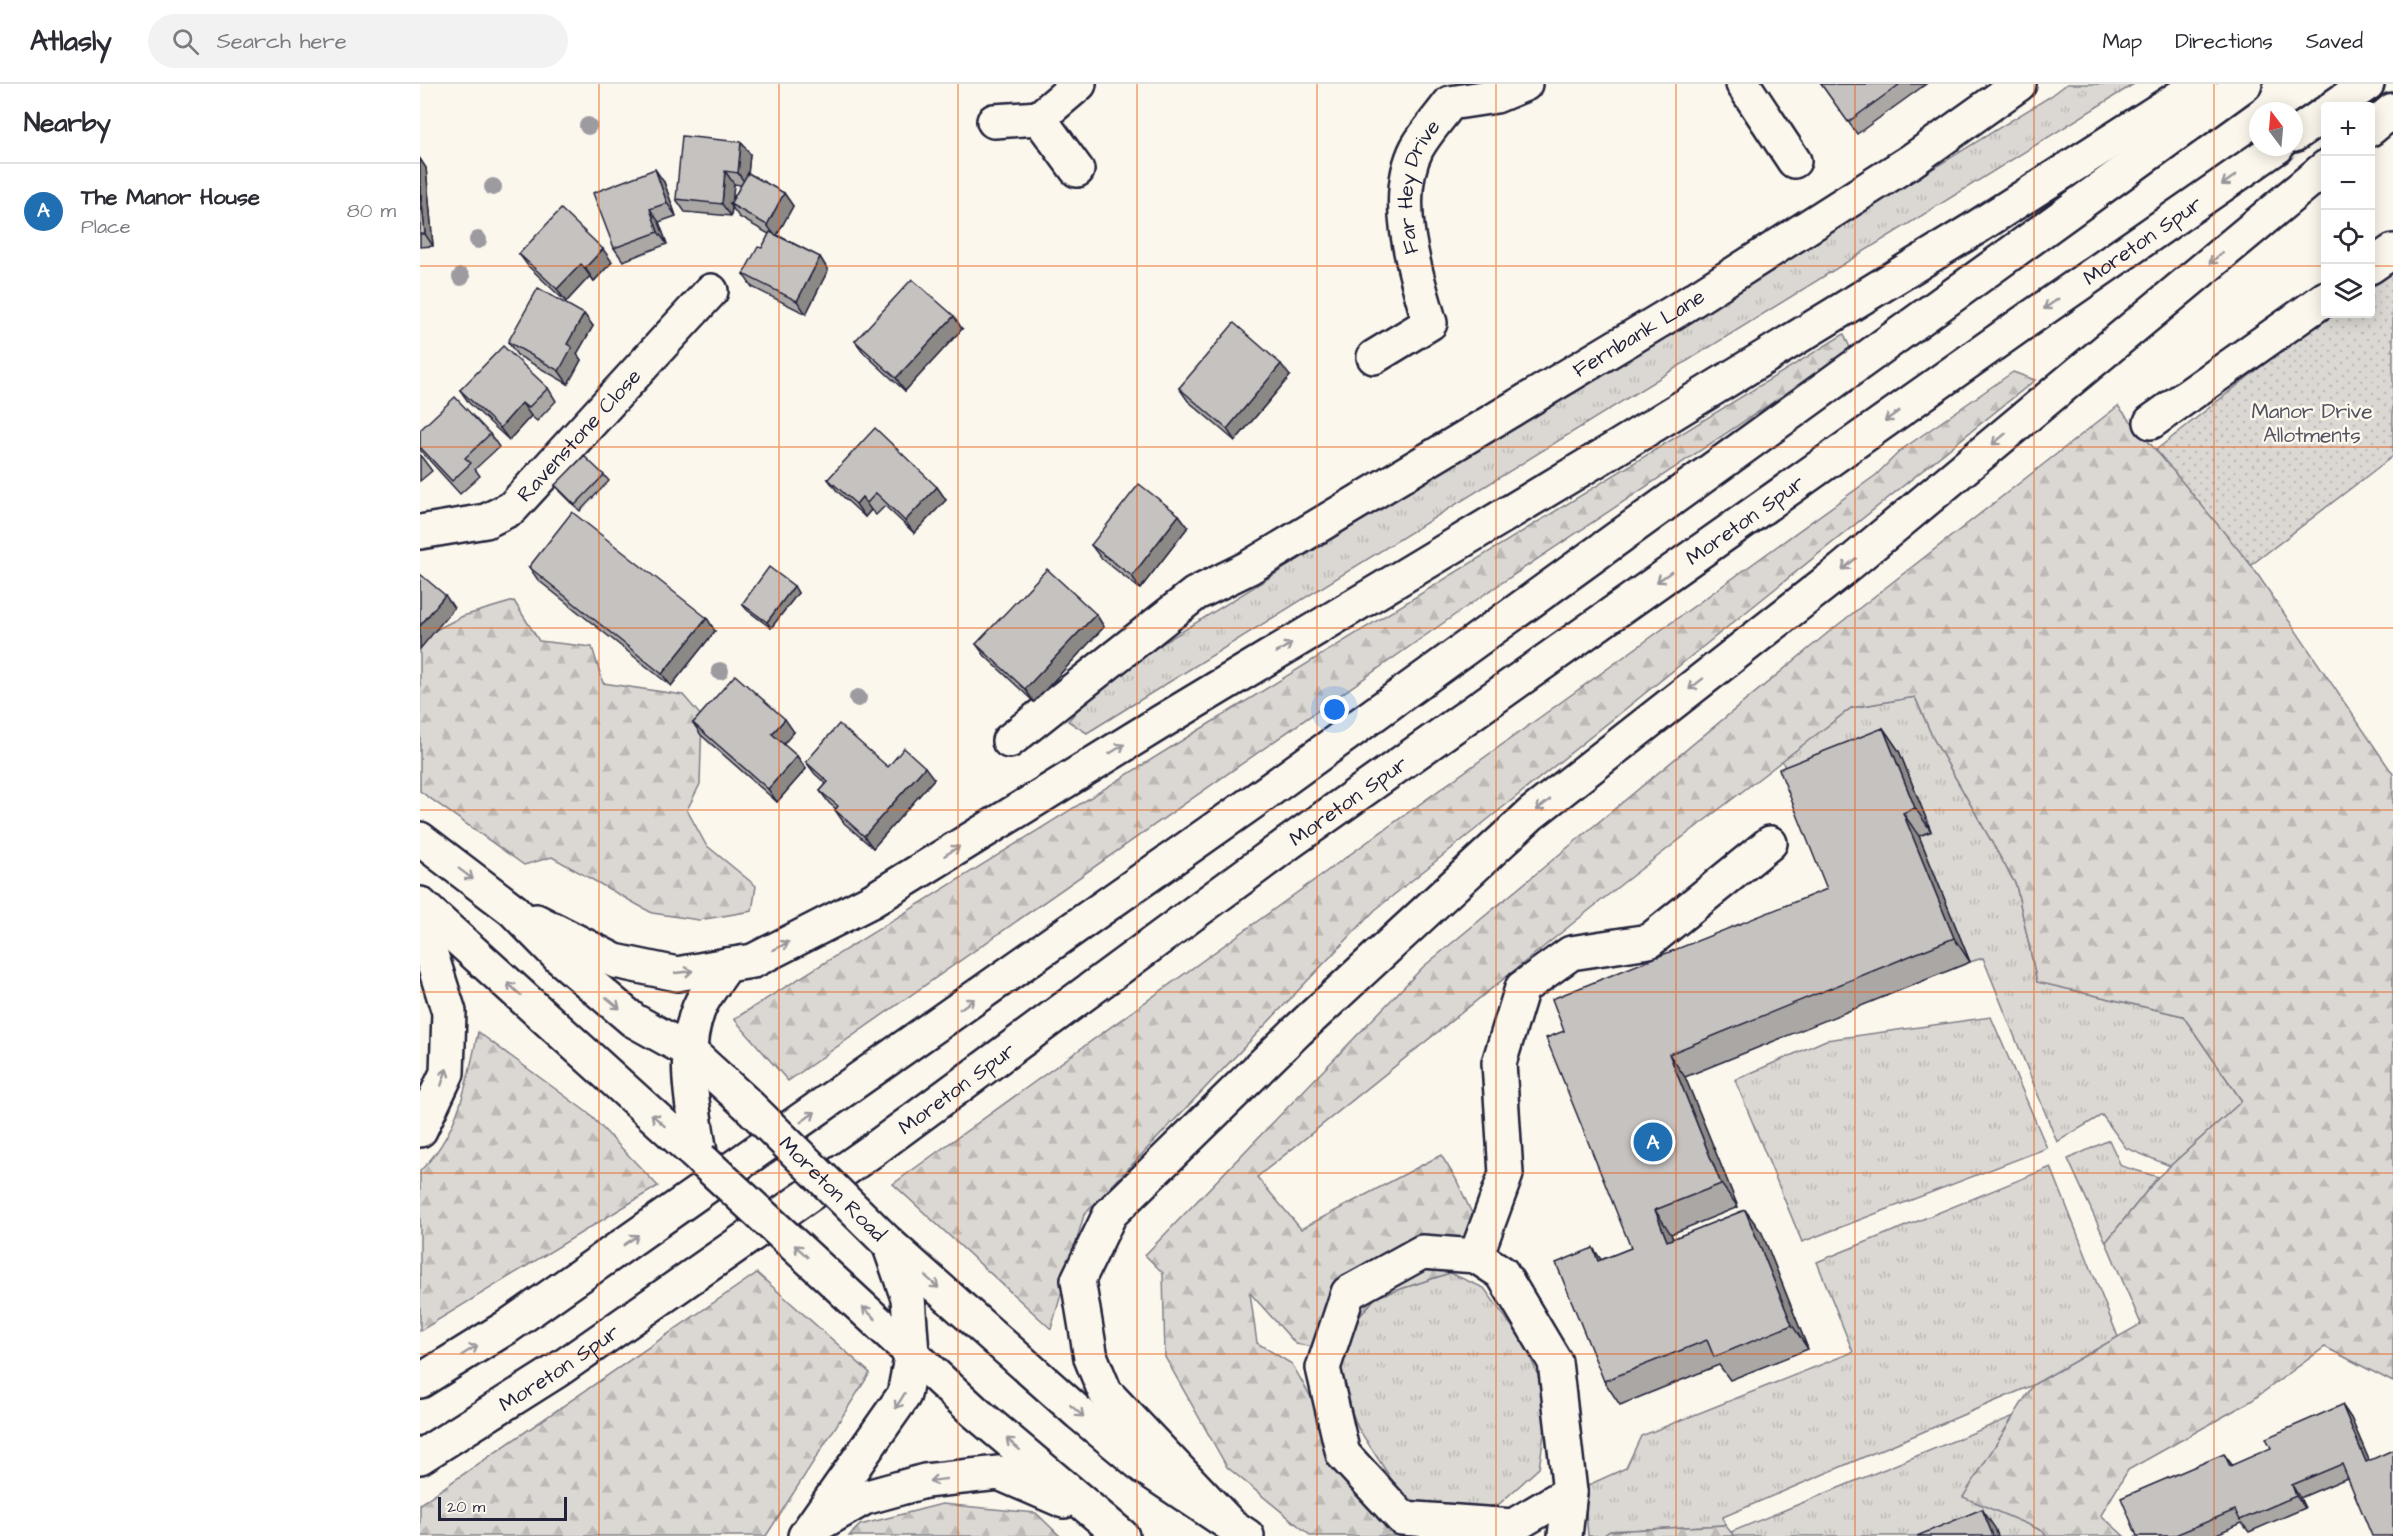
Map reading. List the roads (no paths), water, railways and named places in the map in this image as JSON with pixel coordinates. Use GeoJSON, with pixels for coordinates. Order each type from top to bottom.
{"type":"FeatureCollection","features":[{"type":"Feature","properties":{"kind":"main road"},"geometry":{"type":"LineString","coordinates":[[994,121],[1039,118],[1079,84]]}},
{"type":"Feature","properties":{"kind":"main road","name":"Far Hey Drive"},"geometry":{"type":"LineString","coordinates":[[1374,357],[1430,323],[1413,265],[1407,229],[1407,177],[1417,148],[1443,94],[1496,96],[1524,84]]}},
{"type":"Feature","properties":{"kind":"main road"},"geometry":{"type":"LineString","coordinates":[[1743,84],[1794,161]]}},
{"type":"Feature","properties":{"kind":"main road","name":"Fernbank Lane"},"geometry":{"type":"LineString","coordinates":[[1009,741],[1195,594],[1248,568],[1679,309],[1911,161],[2019,84]]}},
{"type":"Feature","properties":{"kind":"main road"},"geometry":{"type":"LineString","coordinates":[[513,910],[615,961],[677,974],[753,960],[871,901],[1161,722],[1974,229],[2200,84]]}},
{"type":"Feature","properties":{"kind":"main road"},"geometry":{"type":"LineString","coordinates":[[420,1381],[507,1327],[1260,796],[2245,84]]}},
{"type":"Feature","properties":{"kind":"main road"},"geometry":{"type":"LineString","coordinates":[[2341,102],[2367,84]]}},
{"type":"Feature","properties":{"kind":"main road"},"geometry":{"type":"LineString","coordinates":[[2375,125],[2393,110]]}},
{"type":"Feature","properties":{"kind":"main road"},"geometry":{"type":"LineString","coordinates":[[2303,129],[2321,116]]}},
{"type":"Feature","properties":{"kind":"main road"},"geometry":{"type":"LineString","coordinates":[[1039,118],[1077,170]]}},
{"type":"Feature","properties":{"kind":"main road","name":"Moreton Spur"},"geometry":{"type":"LineString","coordinates":[[420,1457],[558,1370],[863,1157],[1290,842],[2264,156]]}},
{"type":"Feature","properties":{"kind":"main road"},"geometry":{"type":"LineString","coordinates":[[1237,1529],[1106,1392],[1091,1358],[1078,1280],[1110,1214],[1297,1030],[1531,814],[1842,570],[2321,169]]}},
{"type":"Feature","properties":{"kind":"main road"},"geometry":{"type":"LineString","coordinates":[[2374,264],[2393,251]]}},
{"type":"Feature","properties":{"kind":"main road","name":"Ravenstone Close"},"geometry":{"type":"LineString","coordinates":[[420,532],[486,521],[512,508],[711,291]]}},
{"type":"Feature","properties":{"kind":"main road"},"geometry":{"type":"LineString","coordinates":[[2151,422],[2321,301]]}},
{"type":"Feature","properties":{"kind":"main road","name":"Moreton Road"},"geometry":{"type":"LineString","coordinates":[[420,839],[513,910],[558,957],[633,1020],[689,1051],[746,1103],[888,1243],[1079,1413],[1144,1467],[1237,1529]]}},
{"type":"Feature","properties":{"kind":"main road"},"geometry":{"type":"LineString","coordinates":[[1476,1256],[1506,1174],[1499,1063],[1522,988],[1571,953],[1649,941],[1770,843]]}},
{"type":"Feature","properties":{"kind":"main road"},"geometry":{"type":"LineString","coordinates":[[420,904],[975,1412],[1122,1536]]}},
{"type":"Feature","properties":{"kind":"main road"},"geometry":{"type":"LineString","coordinates":[[420,933],[428,942],[449,1012],[447,1073],[420,1130]]}},
{"type":"Feature","properties":{"kind":"main road"},"geometry":{"type":"LineString","coordinates":[[701,1159],[692,1103],[689,1051],[699,1008],[727,965]]}},
{"type":"Feature","properties":{"kind":"main road"},"geometry":{"type":"LineString","coordinates":[[808,1532],[904,1395],[912,1353],[908,1298],[888,1243]]}},
{"type":"Feature","properties":{"kind":"main road"},"geometry":{"type":"LineString","coordinates":[[1565,1536],[1570,1492],[1555,1362],[1502,1273],[1476,1256],[1422,1252],[1348,1293],[1323,1368],[1343,1454],[1401,1518],[1513,1526],[1570,1492]]}},
{"type":"Feature","properties":{"kind":"main road"},"geometry":{"type":"LineString","coordinates":[[808,1532],[864,1498],[925,1481],[999,1473],[1093,1513]]}},
{"type":"Feature","properties":{"kind":"place","name":"The Manor House"},"geometry":{"type":"Point","coordinates":[1653,1142]}},
{"type":"Feature","properties":{"kind":"park label","name":"Manor Drive Allotments"},"geometry":{"type":"Point","coordinates":[2312,423]}}]}
